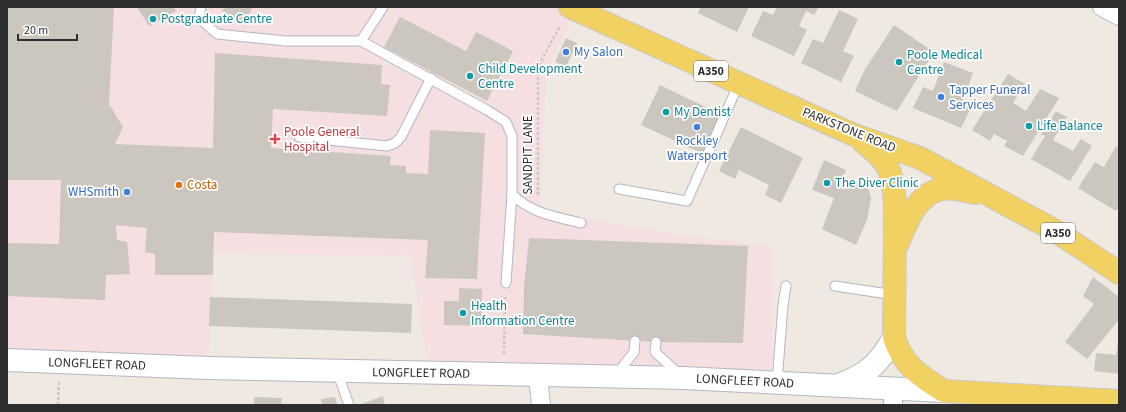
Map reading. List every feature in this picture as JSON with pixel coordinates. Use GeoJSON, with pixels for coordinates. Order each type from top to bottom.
{"type":"FeatureCollection","features":[{"type":"Feature","properties":{"kind":"main road","name":"PARKSTONE ROAD"},"geometry":{"type":"LineString","coordinates":[[566,14],[739,83],[852,134],[920,158],[1054,230],[1119,272]]}},
{"type":"Feature","properties":{"kind":"main road","name":"A350"},"geometry":{"type":"LineString","coordinates":[[852,134],[874,150],[888,165],[893,182],[895,203],[894,337],[898,352],[908,365],[923,378],[944,391],[1119,401]]}},
{"type":"Feature","properties":{"kind":"main road","name":"A350"},"geometry":{"type":"LineString","coordinates":[[895,251],[908,218],[922,199],[941,189],[960,190],[994,198]]}},
{"type":"Feature","properties":{"kind":"main road","name":"LONGFLEET ROAD"},"geometry":{"type":"LineString","coordinates":[[836,385],[854,379],[871,369],[884,356],[894,337]]}},
{"type":"Feature","properties":{"kind":"main road","name":"LONGFLEET ROAD"},"geometry":{"type":"LineString","coordinates":[[7,360],[184,367],[684,378],[836,385],[893,396],[944,391]]}},
{"type":"Feature","properties":{"kind":"street"},"geometry":{"type":"LineString","coordinates":[[1102,7],[1119,16]]}},
{"type":"Feature","properties":{"kind":"street"},"geometry":{"type":"LineString","coordinates":[[538,375],[541,405]]}},
{"type":"Feature","properties":{"kind":"lane"},"geometry":{"type":"LineString","coordinates":[[201,7],[199,18],[217,34],[286,41],[361,41],[431,78],[506,122],[512,136],[512,194],[506,283]]}},
{"type":"Feature","properties":{"kind":"lane"},"geometry":{"type":"LineString","coordinates":[[361,41],[382,7]]}},
{"type":"Feature","properties":{"kind":"lane"},"geometry":{"type":"LineString","coordinates":[[299,137],[387,146],[394,143],[401,137],[431,78]]}},
{"type":"Feature","properties":{"kind":"lane"},"geometry":{"type":"LineString","coordinates":[[619,189],[687,201],[739,83]]}},
{"type":"Feature","properties":{"kind":"lane"},"geometry":{"type":"LineString","coordinates":[[512,194],[521,204],[532,210],[580,224]]}},
{"type":"Feature","properties":{"kind":"lane"},"geometry":{"type":"LineString","coordinates":[[777,383],[786,286]]}},
{"type":"Feature","properties":{"kind":"lane"},"geometry":{"type":"LineString","coordinates":[[835,286],[895,295]]}},
{"type":"Feature","properties":{"kind":"lane"},"geometry":{"type":"LineString","coordinates":[[615,377],[634,352],[635,340]]}},
{"type":"Feature","properties":{"kind":"lane"},"geometry":{"type":"LineString","coordinates":[[656,342],[655,352],[684,378]]}},
{"type":"Feature","properties":{"kind":"lane"},"geometry":{"type":"LineString","coordinates":[[337,371],[349,405]]}},
{"type":"Feature","properties":{"kind":"path","name":"SANDPIT LANE"},"geometry":{"type":"LineString","coordinates":[[532,210],[538,202],[538,67],[566,14]]}},
{"type":"Feature","properties":{"kind":"path"},"geometry":{"type":"LineString","coordinates":[[504,375],[506,283]]}},
{"type":"Feature","properties":{"kind":"shaded area","name":"Poole General Hospital"},"geometry":{"type":"Polygon","coordinates":[[[7,7],[570,7],[576,10],[546,72],[540,207],[592,220],[681,235],[773,247],[772,383],[429,373],[411,255],[212,254],[208,368],[7,360],[7,7]]]}},
{"type":"Feature","properties":{"kind":"building"},"geometry":{"type":"Polygon","coordinates":[[[7,7],[114,7],[109,104],[123,127],[115,144],[213,148],[215,53],[382,65],[381,84],[390,85],[387,116],[273,109],[271,148],[391,156],[390,165],[406,166],[406,173],[428,174],[430,130],[485,133],[477,279],[425,278],[428,240],[214,232],[213,275],[155,275],[155,254],[145,252],[147,228],[116,225],[117,240],[127,242],[130,274],[106,275],[105,300],[7,296],[7,243],[59,244],[61,180],[7,180],[7,7]]]}},
{"type":"Feature","properties":{"kind":"building","name":"Postgraduate Centre"},"geometry":{"type":"Polygon","coordinates":[[[137,7],[174,7],[176,11],[149,26],[137,7]]]}},
{"type":"Feature","properties":{"kind":"building"},"geometry":{"type":"Polygon","coordinates":[[[225,7],[253,7],[243,24],[222,11],[225,7]]]}},
{"type":"Feature","properties":{"kind":"building"},"geometry":{"type":"Polygon","coordinates":[[[701,7],[749,7],[737,32],[698,13],[701,7]]]}},
{"type":"Feature","properties":{"kind":"building"},"geometry":{"type":"Polygon","coordinates":[[[777,7],[819,7],[814,15],[806,11],[799,26],[807,30],[794,56],[751,36],[763,11],[773,15],[777,7]]]}},
{"type":"Feature","properties":{"kind":"building"},"geometry":{"type":"Polygon","coordinates":[[[839,10],[858,19],[843,51],[854,56],[841,82],[801,63],[813,39],[823,43],[839,10]]]}},
{"type":"Feature","properties":{"kind":"building","name":"Child Development Centre"},"geometry":{"type":"Polygon","coordinates":[[[400,17],[466,51],[476,32],[513,51],[487,101],[384,47],[400,17]]]}},
{"type":"Feature","properties":{"kind":"building","name":"Poole Medical Centre"},"geometry":{"type":"Polygon","coordinates":[[[894,25],[934,52],[897,111],[855,91],[864,71],[894,25]]]}},
{"type":"Feature","properties":{"kind":"building","name":"My Salon"},"geometry":{"type":"Polygon","coordinates":[[[566,38],[577,43],[566,67],[555,62],[566,38]]]}},
{"type":"Feature","properties":{"kind":"building","name":"Tapper Funeral Services"},"geometry":{"type":"Polygon","coordinates":[[[944,62],[973,73],[962,103],[971,108],[961,128],[913,108],[923,87],[933,91],[944,62]]]}},
{"type":"Feature","properties":{"kind":"building"},"geometry":{"type":"Polygon","coordinates":[[[1008,74],[1025,84],[1013,103],[1026,111],[1040,89],[1059,98],[1023,156],[1004,146],[1007,141],[994,134],[990,141],[972,130],[1008,74]]]}},
{"type":"Feature","properties":{"kind":"building"},"geometry":{"type":"Polygon","coordinates":[[[660,85],[722,115],[703,154],[641,125],[660,85]]]}},
{"type":"Feature","properties":{"kind":"building"},"geometry":{"type":"Polygon","coordinates":[[[1056,111],[1067,117],[1053,140],[1073,151],[1081,139],[1092,146],[1070,181],[1031,159],[1045,136],[1041,134],[1056,111]]]}},
{"type":"Feature","properties":{"kind":"building"},"geometry":{"type":"Polygon","coordinates":[[[741,127],[803,158],[781,203],[765,195],[769,185],[739,170],[735,179],[719,171],[741,127]]]}},
{"type":"Feature","properties":{"kind":"building"},"geometry":{"type":"Polygon","coordinates":[[[1116,146],[1119,148],[1119,207],[1116,211],[1078,188],[1095,162],[1104,167],[1116,146]]]}},
{"type":"Feature","properties":{"kind":"building"},"geometry":{"type":"Polygon","coordinates":[[[824,160],[846,170],[843,177],[868,187],[871,198],[867,220],[856,245],[822,229],[834,198],[812,190],[824,160]]]}},
{"type":"Feature","properties":{"kind":"building"},"geometry":{"type":"Polygon","coordinates":[[[529,238],[748,246],[743,343],[656,342],[523,334],[524,286],[529,238]]]}},
{"type":"Feature","properties":{"kind":"building"},"geometry":{"type":"Polygon","coordinates":[[[1093,277],[1119,297],[1119,323],[1117,322],[1087,359],[1065,342],[1094,304],[1083,296],[1093,277]]]}},
{"type":"Feature","properties":{"kind":"building","name":"Health Information Centre"},"geometry":{"type":"Polygon","coordinates":[[[459,288],[482,289],[481,326],[444,325],[444,301],[459,301],[459,288]]]}},
{"type":"Feature","properties":{"kind":"building"},"geometry":{"type":"Polygon","coordinates":[[[210,297],[412,304],[411,333],[209,326],[210,297]]]}},
{"type":"Feature","properties":{"kind":"building"},"geometry":{"type":"Polygon","coordinates":[[[1118,341],[1119,374],[1094,371],[1096,353],[1116,355],[1118,341]]]}},
{"type":"Feature","properties":{"kind":"building"},"geometry":{"type":"Polygon","coordinates":[[[383,396],[385,405],[359,405],[383,396]]]}},
{"type":"Feature","properties":{"kind":"building"},"geometry":{"type":"Polygon","coordinates":[[[254,397],[282,398],[281,405],[254,405],[254,397]]]}},
{"type":"Feature","properties":{"kind":"building"},"geometry":{"type":"Polygon","coordinates":[[[335,397],[337,405],[322,405],[321,399],[335,397]]]}},
{"type":"Feature","properties":{"kind":"place","name":"Postgraduate Centre"},"geometry":{"type":"Point","coordinates":[153,19]}},
{"type":"Feature","properties":{"kind":"place","name":"My Salon"},"geometry":{"type":"Point","coordinates":[566,52]}},
{"type":"Feature","properties":{"kind":"place","name":"Poole Medical Centre"},"geometry":{"type":"Point","coordinates":[899,62]}},
{"type":"Feature","properties":{"kind":"place","name":"Child Development Centre"},"geometry":{"type":"Point","coordinates":[470,76]}},
{"type":"Feature","properties":{"kind":"place","name":"Tapper Funeral Services"},"geometry":{"type":"Point","coordinates":[941,97]}},
{"type":"Feature","properties":{"kind":"place","name":"My Dentist"},"geometry":{"type":"Point","coordinates":[666,112]}},
{"type":"Feature","properties":{"kind":"place","name":"Life Balance"},"geometry":{"type":"Point","coordinates":[1029,126]}},
{"type":"Feature","properties":{"kind":"place","name":"Rockley Watersport"},"geometry":{"type":"Point","coordinates":[697,127]}},
{"type":"Feature","properties":{"kind":"place","name":"Poole General Hospital"},"geometry":{"type":"Point","coordinates":[275,139]}},
{"type":"Feature","properties":{"kind":"place","name":"The Diver Clinic"},"geometry":{"type":"Point","coordinates":[827,183]}},
{"type":"Feature","properties":{"kind":"place","name":"Costa"},"geometry":{"type":"Point","coordinates":[179,185]}},
{"type":"Feature","properties":{"kind":"place","name":"WHSmith"},"geometry":{"type":"Point","coordinates":[127,192]}},
{"type":"Feature","properties":{"kind":"place","name":"Health Information Centre"},"geometry":{"type":"Point","coordinates":[463,313]}}]}
